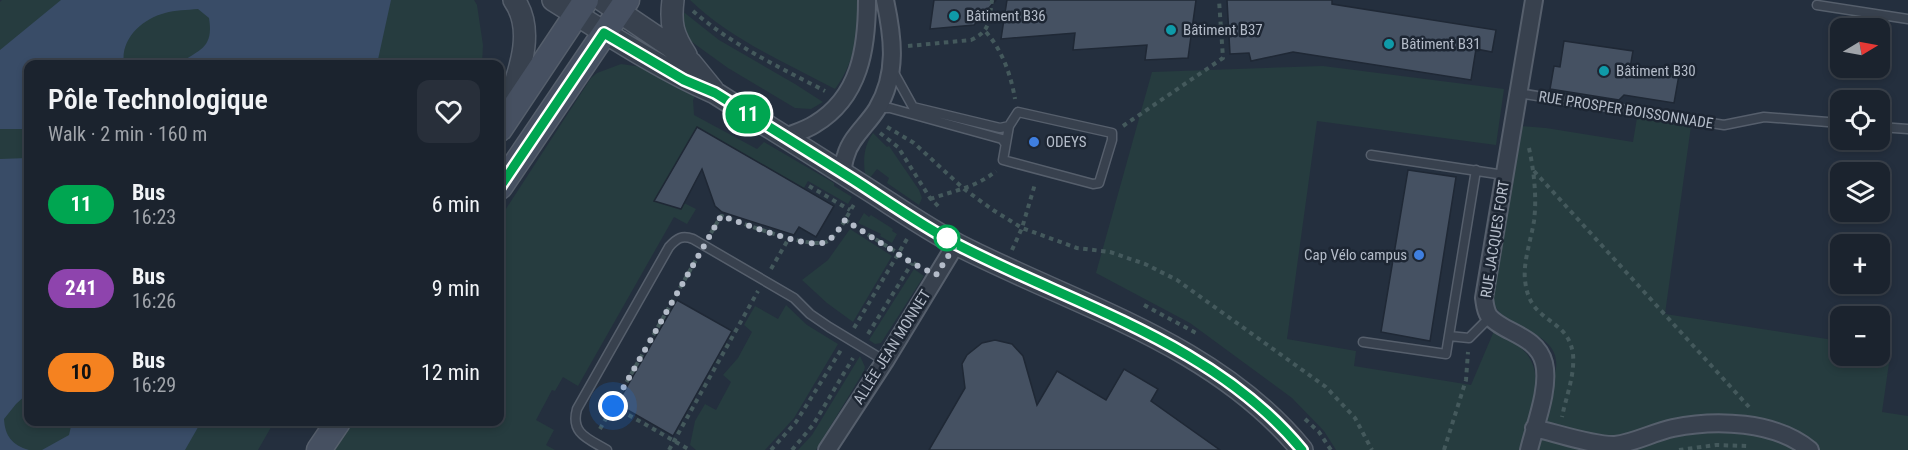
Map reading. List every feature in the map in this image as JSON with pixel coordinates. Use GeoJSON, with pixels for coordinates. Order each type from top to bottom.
{"type":"FeatureCollection","features":[{"type":"Feature","properties":{"kind":"main road"},"geometry":{"type":"LineString","coordinates":[[504,181],[604,33],[616,4]]}},
{"type":"Feature","properties":{"kind":"main road"},"geometry":{"type":"LineString","coordinates":[[504,121],[580,7]]}},
{"type":"Feature","properties":{"kind":"main road"},"geometry":{"type":"LineString","coordinates":[[306,450],[321,426]]}},
{"type":"Feature","properties":{"kind":"main road"},"geometry":{"type":"LineString","coordinates":[[319,450],[335,426]]}},
{"type":"Feature","properties":{"kind":"street"},"geometry":{"type":"LineString","coordinates":[[504,113],[524,45],[524,22],[521,10],[514,0]]}},
{"type":"Feature","properties":{"kind":"street"},"geometry":{"type":"LineString","coordinates":[[553,0],[580,7],[604,33],[684,80],[715,93],[956,244],[1133,324],[1206,366],[1262,408],[1302,450]]}},
{"type":"Feature","properties":{"kind":"street"},"geometry":{"type":"LineString","coordinates":[[785,137],[813,126],[825,117],[841,101],[856,79],[866,39],[867,0]]}},
{"type":"Feature","properties":{"kind":"street"},"geometry":{"type":"LineString","coordinates":[[842,173],[850,144],[873,116],[884,95],[891,67],[892,46],[885,0]]}},
{"type":"Feature","properties":{"kind":"street","name":"RUE JACQUES FORT"},"geometry":{"type":"LineString","coordinates":[[1529,450],[1545,385],[1545,365],[1541,354],[1525,338],[1490,317],[1485,309],[1484,298],[1534,0]]}},
{"type":"Feature","properties":{"kind":"street"},"geometry":{"type":"LineString","coordinates":[[616,4],[691,63]]}},
{"type":"Feature","properties":{"kind":"street"},"geometry":{"type":"LineString","coordinates":[[682,4],[671,15],[676,40],[715,93]]}},
{"type":"Feature","properties":{"kind":"street","name":"ALLÉE JEAN MONNET"},"geometry":{"type":"LineString","coordinates":[[827,450],[885,361],[956,244]]}},
{"type":"Feature","properties":{"kind":"street"},"geometry":{"type":"LineString","coordinates":[[1534,428],[1614,445],[1672,428],[1725,424],[1770,430],[1801,443],[1810,450]]}},
{"type":"Feature","properties":{"kind":"lane"},"geometry":{"type":"LineString","coordinates":[[1816,5],[1908,19]]}},
{"type":"Feature","properties":{"kind":"lane"},"geometry":{"type":"LineString","coordinates":[[891,67],[913,107],[1000,128],[1009,126]]}},
{"type":"Feature","properties":{"kind":"lane","name":"RUE PROSPER BOISSONNADE"},"geometry":{"type":"LineString","coordinates":[[1518,93],[1724,125],[1764,117],[1830,122]]}},
{"type":"Feature","properties":{"kind":"lane"},"geometry":{"type":"LineString","coordinates":[[873,116],[890,108],[1002,139],[1005,143]]}},
{"type":"Feature","properties":{"kind":"lane"},"geometry":{"type":"LineString","coordinates":[[1018,112],[1112,133],[1099,183],[1093,184],[1003,160],[1009,126],[1018,112]]}},
{"type":"Feature","properties":{"kind":"lane"},"geometry":{"type":"LineString","coordinates":[[1890,128],[1908,129]]}},
{"type":"Feature","properties":{"kind":"lane"},"geometry":{"type":"LineString","coordinates":[[1371,155],[1504,175]]}},
{"type":"Feature","properties":{"kind":"lane"},"geometry":{"type":"LineString","coordinates":[[1362,342],[1446,354],[1476,170]]}},
{"type":"Feature","properties":{"kind":"lane"},"geometry":{"type":"LineString","coordinates":[[608,450],[578,430],[575,424],[577,408],[669,247],[675,240],[686,236],[794,298],[810,314],[885,361]]}},
{"type":"Feature","properties":{"kind":"lane"},"geometry":{"type":"LineString","coordinates":[[1449,336],[1469,338],[1490,317]]}},
{"type":"Feature","properties":{"kind":"path"},"geometry":{"type":"LineString","coordinates":[[992,0],[986,32],[1012,80],[1018,112]]}},
{"type":"Feature","properties":{"kind":"path"},"geometry":{"type":"LineString","coordinates":[[1112,133],[1223,58],[1219,0]]}},
{"type":"Feature","properties":{"kind":"path"},"geometry":{"type":"LineString","coordinates":[[682,4],[752,52],[841,101]]}},
{"type":"Feature","properties":{"kind":"path"},"geometry":{"type":"LineString","coordinates":[[892,46],[918,46],[971,40],[986,32]]}},
{"type":"Feature","properties":{"kind":"path"},"geometry":{"type":"LineString","coordinates":[[873,116],[880,123],[914,143],[964,189],[1022,228],[1077,248],[1110,252],[1145,264],[1178,280],[1326,387],[1354,418],[1372,450]]}},
{"type":"Feature","properties":{"kind":"path"},"geometry":{"type":"LineString","coordinates":[[873,116],[898,147],[930,198]]}},
{"type":"Feature","properties":{"kind":"path"},"geometry":{"type":"LineString","coordinates":[[1528,145],[1533,170],[1534,218],[1525,276],[1527,292],[1534,307],[1559,326],[1567,337],[1572,351],[1573,367],[1558,434]]}},
{"type":"Feature","properties":{"kind":"path"},"geometry":{"type":"LineString","coordinates":[[771,450],[796,422],[900,254],[916,220],[930,198],[964,189],[985,180],[1006,162]]}},
{"type":"Feature","properties":{"kind":"path"},"geometry":{"type":"LineString","coordinates":[[1004,267],[1022,228],[1039,170]]}},
{"type":"Feature","properties":{"kind":"path"},"geometry":{"type":"LineString","coordinates":[[1533,170],[1770,430]]}},
{"type":"Feature","properties":{"kind":"path"},"geometry":{"type":"LineString","coordinates":[[809,186],[850,210]]}},
{"type":"Feature","properties":{"kind":"path"},"geometry":{"type":"LineString","coordinates":[[599,430],[721,216],[811,244],[826,242],[832,238],[858,199]]}},
{"type":"Feature","properties":{"kind":"path"},"geometry":{"type":"LineString","coordinates":[[845,220],[912,263],[936,275]]}},
{"type":"Feature","properties":{"kind":"path"},"geometry":{"type":"LineString","coordinates":[[669,450],[789,238]]}},
{"type":"Feature","properties":{"kind":"path"},"geometry":{"type":"LineString","coordinates":[[1444,450],[1466,380],[1469,338]]}},
{"type":"Feature","properties":{"kind":"path"},"geometry":{"type":"LineString","coordinates":[[613,406],[690,450]]}},
{"type":"Feature","properties":{"kind":"path"},"geometry":{"type":"LineString","coordinates":[[1678,450],[1716,446],[1756,448]]}},
{"type":"Feature","properties":{"kind":"green space"},"geometry":{"type":"Polygon","coordinates":[[[2,0],[474,0],[477,5],[483,45],[482,60],[24,60],[24,426],[272,426],[258,450],[0,450],[0,2],[2,0]]]}},
{"type":"Feature","properties":{"kind":"green space"},"geometry":{"type":"Polygon","coordinates":[[[690,0],[858,0],[857,35],[847,69],[835,89],[778,60],[723,27],[690,0]]]}},
{"type":"Feature","properties":{"kind":"green space"},"geometry":{"type":"Polygon","coordinates":[[[676,6],[719,40],[823,102],[811,109],[795,108],[728,68],[685,37],[676,6]]]}},
{"type":"Feature","properties":{"kind":"green space"},"geometry":{"type":"Polygon","coordinates":[[[621,64],[642,67],[695,96],[694,115],[757,149],[764,142],[834,183],[834,186],[852,197],[848,204],[808,181],[804,188],[697,127],[654,201],[681,209],[684,203],[696,209],[687,224],[674,217],[578,386],[563,377],[555,391],[552,390],[536,420],[554,430],[546,445],[555,450],[327,450],[345,426],[504,426],[504,212],[591,78],[597,73],[621,64]]]}},
{"type":"Feature","properties":{"kind":"green space"},"geometry":{"type":"Polygon","coordinates":[[[1323,66],[1504,89],[1496,145],[1317,121],[1287,339],[1356,351],[1354,366],[1471,385],[1494,331],[1514,342],[1527,354],[1534,367],[1535,396],[1520,450],[1336,450],[1324,431],[1292,398],[1190,323],[1096,273],[1152,72],[1323,66]]]}},
{"type":"Feature","properties":{"kind":"green space"},"geometry":{"type":"Polygon","coordinates":[[[1637,118],[1691,126],[1665,314],[1830,339],[1830,366],[1889,366],[1882,412],[1908,416],[1908,450],[1536,450],[1556,368],[1555,355],[1549,345],[1539,337],[1504,317],[1496,308],[1492,296],[1519,126],[1633,142],[1637,118]]]}},
{"type":"Feature","properties":{"kind":"green space"},"geometry":{"type":"Polygon","coordinates":[[[873,133],[887,147],[889,146],[919,190],[922,198],[919,205],[887,183],[889,178],[877,169],[869,179],[865,174],[865,152],[873,133]]]}},
{"type":"Feature","properties":{"kind":"green space"},"geometry":{"type":"Polygon","coordinates":[[[864,213],[893,229],[892,231],[897,234],[892,243],[880,236],[881,234],[858,223],[864,213]]]}},
{"type":"Feature","properties":{"kind":"green space"},"geometry":{"type":"Polygon","coordinates":[[[850,229],[892,256],[853,322],[827,303],[802,280],[828,260],[850,229]]]}},
{"type":"Feature","properties":{"kind":"green space"},"geometry":{"type":"Polygon","coordinates":[[[914,269],[924,276],[881,343],[875,344],[869,340],[914,269]]]}},
{"type":"Feature","properties":{"kind":"green space"},"geometry":{"type":"Polygon","coordinates":[[[786,305],[807,325],[838,344],[794,418],[765,450],[696,450],[690,445],[695,421],[705,404],[716,410],[731,382],[723,375],[738,358],[752,332],[744,325],[755,306],[778,319],[786,305]]]}},
{"type":"Feature","properties":{"kind":"green space"},"geometry":{"type":"Polygon","coordinates":[[[860,356],[865,367],[864,371],[816,450],[798,450],[812,435],[860,356]]]}},
{"type":"Feature","properties":{"kind":"water"},"geometry":{"type":"Polygon","coordinates":[[[61,0],[391,0],[378,60],[185,60],[203,47],[209,36],[209,18],[198,9],[165,13],[148,20],[129,38],[125,46],[124,60],[24,60],[24,129],[0,129],[0,50],[61,0]]]}},
{"type":"Feature","properties":{"kind":"water"},"geometry":{"type":"Polygon","coordinates":[[[24,158],[24,397],[4,419],[10,439],[29,450],[0,450],[0,159],[24,158]]]}},
{"type":"Feature","properties":{"kind":"water"},"geometry":{"type":"Polygon","coordinates":[[[71,426],[199,426],[185,450],[42,450],[69,435],[71,426]]]}},
{"type":"Feature","properties":{"kind":"building","name":"Bâtiment B36"},"geometry":{"type":"Polygon","coordinates":[[[934,0],[996,0],[974,25],[930,29],[934,0]]]}},
{"type":"Feature","properties":{"kind":"building"},"geometry":{"type":"Polygon","coordinates":[[[1007,0],[1196,0],[1188,58],[1145,60],[1147,45],[1073,50],[1075,33],[1001,39],[1007,0]]]}},
{"type":"Feature","properties":{"kind":"building","name":"Bâtiment B31"},"geometry":{"type":"Polygon","coordinates":[[[1227,0],[1332,0],[1332,4],[1496,30],[1492,52],[1476,49],[1471,80],[1293,52],[1251,61],[1249,53],[1230,54],[1227,0]]]}},
{"type":"Feature","properties":{"kind":"building","name":"Bâtiment B30"},"geometry":{"type":"Polygon","coordinates":[[[1564,41],[1633,51],[1630,68],[1679,75],[1674,103],[1624,95],[1619,100],[1550,89],[1554,66],[1560,67],[1564,41]]]}},
{"type":"Feature","properties":{"kind":"building"},"geometry":{"type":"Polygon","coordinates":[[[697,127],[834,206],[816,237],[799,227],[794,235],[722,212],[715,206],[702,169],[681,209],[654,201],[697,127]]]}},
{"type":"Feature","properties":{"kind":"building","name":"Cap Vélo campus"},"geometry":{"type":"Polygon","coordinates":[[[1408,170],[1456,177],[1430,341],[1381,332],[1408,170]]]}},
{"type":"Feature","properties":{"kind":"building"},"geometry":{"type":"Polygon","coordinates":[[[677,300],[732,331],[673,436],[617,404],[677,300]]]}},
{"type":"Feature","properties":{"kind":"building"},"geometry":{"type":"Polygon","coordinates":[[[995,340],[1012,344],[1023,356],[1037,405],[1057,371],[1106,400],[1124,369],[1158,389],[1151,401],[1220,450],[929,450],[965,388],[962,364],[967,355],[982,343],[995,340]]]}},
{"type":"Feature","properties":{"kind":"bus line","name":"11"},"geometry":{"type":"LineString","coordinates":[[504,181],[604,33],[684,80],[715,93],[956,244],[1133,324],[1169,343],[1206,366],[1262,408],[1302,450]]}},
{"type":"Feature","properties":{"kind":"place","name":"Bâtiment B36"},"geometry":{"type":"Point","coordinates":[954,16]}},
{"type":"Feature","properties":{"kind":"place","name":"Bâtiment B37"},"geometry":{"type":"Point","coordinates":[1171,30]}},
{"type":"Feature","properties":{"kind":"place","name":"Bâtiment B31"},"geometry":{"type":"Point","coordinates":[1389,44]}},
{"type":"Feature","properties":{"kind":"place","name":"Bâtiment B30"},"geometry":{"type":"Point","coordinates":[1604,71]}},
{"type":"Feature","properties":{"kind":"place","name":"ODEYS"},"geometry":{"type":"Point","coordinates":[1034,142]}},
{"type":"Feature","properties":{"kind":"place","name":"Cap Vélo campus"},"geometry":{"type":"Point","coordinates":[1419,255]}},
{"type":"Feature","properties":{"kind":"route"},"geometry":{"type":"LineString","coordinates":[[613,406],[721,216],[811,244],[819,244],[832,238],[845,220],[912,263],[936,275],[956,244],[947,238]]}}]}
